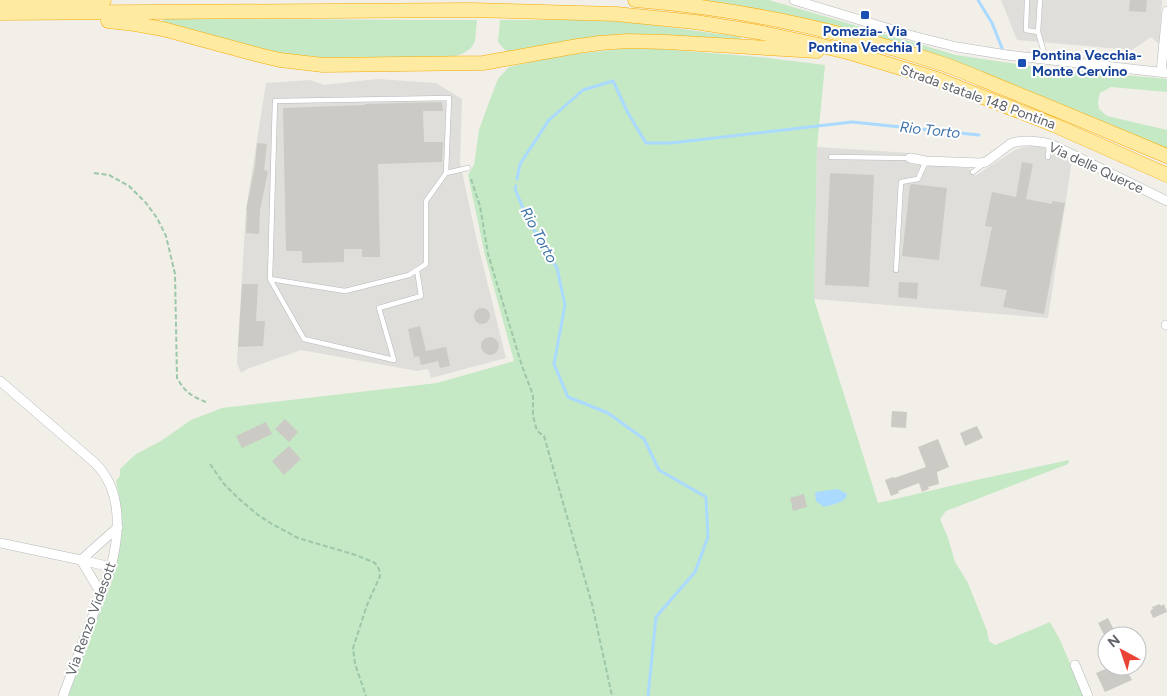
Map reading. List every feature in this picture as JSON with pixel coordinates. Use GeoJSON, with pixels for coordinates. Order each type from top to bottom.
{"type":"FeatureCollection","features":[{"type":"Feature","properties":{"kind":"highway"},"geometry":{"type":"LineString","coordinates":[[0,1],[104,0]]}},
{"type":"Feature","properties":{"kind":"highway","name":"Strada statale 148 Pontina"},"geometry":{"type":"LineString","coordinates":[[635,0],[694,6],[762,17],[836,33],[944,65],[1058,109],[1167,156]]}},
{"type":"Feature","properties":{"kind":"highway","name":"Strada statale 148 Pontina"},"geometry":{"type":"LineString","coordinates":[[47,14],[471,10],[606,13],[695,22],[779,36],[850,53],[937,79],[1054,125],[1167,175]]}},
{"type":"Feature","properties":{"kind":"highway"},"geometry":{"type":"LineString","coordinates":[[0,13],[47,14],[149,26],[178,32],[266,57],[312,64],[482,63],[578,46],[628,41],[850,53]]}},
{"type":"Feature","properties":{"kind":"street"},"geometry":{"type":"LineString","coordinates":[[794,0],[939,43],[993,53],[1164,72],[1167,11]]}},
{"type":"Feature","properties":{"kind":"street","name":"Via delle Querce"},"geometry":{"type":"LineString","coordinates":[[984,166],[1014,142],[1049,144],[1167,201]]}},
{"type":"Feature","properties":{"kind":"street"},"geometry":{"type":"LineString","coordinates":[[910,158],[926,161],[980,163],[984,166]]}},
{"type":"Feature","properties":{"kind":"street","name":"Via Renzo Videsott"},"geometry":{"type":"LineString","coordinates":[[0,381],[96,463],[109,480],[114,494],[118,527],[111,567],[63,696]]}},
{"type":"Feature","properties":{"kind":"street"},"geometry":{"type":"LineString","coordinates":[[81,560],[118,527]]}},
{"type":"Feature","properties":{"kind":"street"},"geometry":{"type":"LineString","coordinates":[[0,543],[111,567]]}},
{"type":"Feature","properties":{"kind":"street"},"geometry":{"type":"LineString","coordinates":[[81,560],[102,594]]}},
{"type":"Feature","properties":{"kind":"street"},"geometry":{"type":"LineString","coordinates":[[1075,665],[1088,696]]}},
{"type":"Feature","properties":{"kind":"lane"},"geometry":{"type":"LineString","coordinates":[[1027,0],[1026,30],[1038,32]]}},
{"type":"Feature","properties":{"kind":"lane"},"geometry":{"type":"LineString","coordinates":[[1040,0],[1038,32],[1046,59]]}},
{"type":"Feature","properties":{"kind":"lane"},"geometry":{"type":"LineString","coordinates":[[270,279],[345,291],[409,275],[416,270],[426,264],[426,201],[446,173],[449,98],[274,101],[270,279],[304,338],[394,360],[379,308],[421,296],[416,270]]}},
{"type":"Feature","properties":{"kind":"lane"},"geometry":{"type":"LineString","coordinates":[[1048,157],[1049,144]]}},
{"type":"Feature","properties":{"kind":"lane"},"geometry":{"type":"LineString","coordinates":[[832,157],[910,158]]}},
{"type":"Feature","properties":{"kind":"lane"},"geometry":{"type":"LineString","coordinates":[[896,270],[901,182],[918,179],[926,161]]}},
{"type":"Feature","properties":{"kind":"lane"},"geometry":{"type":"LineString","coordinates":[[973,172],[984,166]]}},
{"type":"Feature","properties":{"kind":"lane"},"geometry":{"type":"LineString","coordinates":[[446,173],[468,168]]}},
{"type":"Feature","properties":{"kind":"path"},"geometry":{"type":"LineString","coordinates":[[94,172],[109,175],[129,186],[158,218],[166,236],[174,274],[177,378],[185,391],[194,398],[206,402]]}},
{"type":"Feature","properties":{"kind":"path"},"geometry":{"type":"LineString","coordinates":[[471,179],[480,206],[488,254],[522,366],[533,395],[535,424],[537,431],[544,436],[592,604],[612,696]]}},
{"type":"Feature","properties":{"kind":"path"},"geometry":{"type":"LineString","coordinates":[[210,464],[224,484],[238,498],[265,519],[298,538],[356,554],[375,563],[379,569],[380,576],[367,605],[353,648],[355,664],[366,696]]}},
{"type":"Feature","properties":{"kind":"shaded area"},"geometry":{"type":"Polygon","coordinates":[[[1001,0],[1162,0],[1159,44],[1151,37],[1132,50],[1017,40],[1001,0]]]}},
{"type":"Feature","properties":{"kind":"shaded area"},"geometry":{"type":"Polygon","coordinates":[[[377,79],[436,83],[462,99],[460,162],[476,237],[506,358],[431,378],[428,369],[417,371],[301,350],[247,369],[241,373],[237,363],[246,210],[266,83],[310,80],[324,85],[377,79]]]}},
{"type":"Feature","properties":{"kind":"shaded area"},"geometry":{"type":"Polygon","coordinates":[[[1033,146],[1041,147],[1072,160],[1048,318],[814,299],[817,147],[910,153],[910,164],[969,168],[975,176],[1015,150],[1033,146]]]}},
{"type":"Feature","properties":{"kind":"green space"},"geometry":{"type":"Polygon","coordinates":[[[673,0],[769,0],[956,55],[1029,66],[1167,79],[1167,92],[1111,87],[1100,93],[1098,101],[1099,109],[1107,116],[1167,130],[1167,154],[931,58],[673,0]]]}},
{"type":"Feature","properties":{"kind":"green space"},"geometry":{"type":"Polygon","coordinates":[[[164,19],[477,20],[473,45],[470,49],[456,56],[327,58],[287,54],[258,48],[163,22],[164,19]]]}},
{"type":"Feature","properties":{"kind":"green space"},"geometry":{"type":"Polygon","coordinates":[[[500,20],[596,20],[638,23],[741,37],[740,44],[607,35],[576,39],[531,51],[509,52],[498,42],[500,20]]]}},
{"type":"Feature","properties":{"kind":"green space"},"geometry":{"type":"Polygon","coordinates":[[[637,47],[759,57],[825,65],[817,147],[814,299],[878,503],[1069,460],[1068,464],[946,511],[940,519],[955,562],[968,583],[987,631],[989,641],[995,645],[1050,622],[1060,640],[1084,696],[67,696],[113,578],[122,534],[121,507],[116,481],[120,476],[120,469],[136,454],[161,441],[191,420],[222,408],[437,383],[514,361],[485,255],[468,175],[474,165],[479,130],[498,79],[509,67],[558,56],[637,47]]]}},
{"type":"Feature","properties":{"kind":"water"},"geometry":{"type":"Polygon","coordinates":[[[838,489],[847,494],[842,501],[824,507],[816,501],[816,492],[838,489]]]}},
{"type":"Feature","properties":{"kind":"building"},"geometry":{"type":"Polygon","coordinates":[[[1130,0],[1147,0],[1146,12],[1129,11],[1130,0]]]}},
{"type":"Feature","properties":{"kind":"building"},"geometry":{"type":"Polygon","coordinates":[[[442,102],[443,111],[423,111],[424,142],[443,142],[442,162],[378,164],[380,257],[362,257],[362,249],[344,249],[344,262],[302,263],[302,251],[286,251],[283,108],[442,102]]]}},
{"type":"Feature","properties":{"kind":"building"},"geometry":{"type":"Polygon","coordinates":[[[257,143],[267,144],[264,170],[268,171],[260,210],[259,234],[246,233],[246,210],[255,166],[257,143]]]}},
{"type":"Feature","properties":{"kind":"building"},"geometry":{"type":"Polygon","coordinates":[[[1022,162],[1033,164],[1026,199],[1052,204],[1052,201],[1065,203],[1044,314],[1003,307],[1007,290],[980,286],[992,227],[985,226],[992,192],[1016,197],[1022,162]]]}},
{"type":"Feature","properties":{"kind":"building"},"geometry":{"type":"Polygon","coordinates":[[[830,173],[874,175],[869,287],[825,285],[830,173]]]}},
{"type":"Feature","properties":{"kind":"building"},"geometry":{"type":"Polygon","coordinates":[[[910,185],[947,188],[939,260],[902,256],[910,185]]]}},
{"type":"Feature","properties":{"kind":"building"},"geometry":{"type":"Polygon","coordinates":[[[899,282],[918,283],[917,299],[898,297],[899,282]]]}},
{"type":"Feature","properties":{"kind":"building"},"geometry":{"type":"Polygon","coordinates":[[[242,284],[258,284],[256,321],[265,321],[263,346],[238,347],[242,284]]]}},
{"type":"Feature","properties":{"kind":"building"},"geometry":{"type":"Polygon","coordinates":[[[479,308],[485,308],[490,313],[488,322],[479,324],[474,319],[474,313],[479,308]]]}},
{"type":"Feature","properties":{"kind":"building"},"geometry":{"type":"Polygon","coordinates":[[[420,326],[426,351],[446,347],[450,366],[440,368],[438,361],[421,365],[419,356],[414,357],[408,329],[420,326]]]}},
{"type":"Feature","properties":{"kind":"building"},"geometry":{"type":"Polygon","coordinates":[[[490,337],[496,340],[499,346],[496,352],[490,355],[484,352],[481,346],[484,340],[490,337]]]}},
{"type":"Feature","properties":{"kind":"building"},"geometry":{"type":"Polygon","coordinates":[[[892,411],[907,412],[906,428],[891,427],[892,411]]]}},
{"type":"Feature","properties":{"kind":"building"},"geometry":{"type":"Polygon","coordinates":[[[285,419],[298,432],[289,442],[275,429],[285,419]]]}},
{"type":"Feature","properties":{"kind":"building"},"geometry":{"type":"Polygon","coordinates":[[[266,422],[272,434],[242,448],[236,436],[266,422]]]}},
{"type":"Feature","properties":{"kind":"building"},"geometry":{"type":"Polygon","coordinates":[[[977,426],[983,438],[965,446],[960,433],[977,426]]]}},
{"type":"Feature","properties":{"kind":"building"},"geometry":{"type":"Polygon","coordinates":[[[938,439],[949,467],[937,472],[939,484],[928,487],[929,489],[922,492],[919,483],[898,491],[899,493],[891,496],[885,480],[926,467],[918,447],[938,439]]]}},
{"type":"Feature","properties":{"kind":"building"},"geometry":{"type":"Polygon","coordinates":[[[289,446],[301,459],[284,475],[272,461],[289,446]]]}},
{"type":"Feature","properties":{"kind":"building"},"geometry":{"type":"Polygon","coordinates":[[[804,494],[807,507],[793,511],[790,498],[804,494]]]}},
{"type":"Feature","properties":{"kind":"building"},"geometry":{"type":"Polygon","coordinates":[[[1160,604],[1161,606],[1164,604],[1167,612],[1153,618],[1150,611],[1153,609],[1152,607],[1160,604]]]}},
{"type":"Feature","properties":{"kind":"building"},"geometry":{"type":"Polygon","coordinates":[[[1108,618],[1112,626],[1100,626],[1098,623],[1108,618]]]}},
{"type":"Feature","properties":{"kind":"building"},"geometry":{"type":"Polygon","coordinates":[[[1097,676],[1130,676],[1132,680],[1105,692],[1097,676]]]}},
{"type":"Feature","properties":{"kind":"waterway","name":"Rio Torto"},"geometry":{"type":"LineString","coordinates":[[978,0],[992,23],[1002,48]]}},
{"type":"Feature","properties":{"kind":"waterway","name":"Rio Torto"},"geometry":{"type":"LineString","coordinates":[[517,179],[520,164],[549,120],[583,90],[613,81],[628,113],[646,143],[671,143],[852,122],[979,135]]}},
{"type":"Feature","properties":{"kind":"waterway","name":"Rio Torto"},"geometry":{"type":"LineString","coordinates":[[516,186],[515,189],[527,218],[557,268],[565,305],[554,364],[568,397],[608,413],[644,439],[659,470],[706,497],[708,537],[695,572],[656,617],[648,696]]}},
{"type":"Feature","properties":{"kind":"place","name":"Pomezia- Via Pontina Vecchia 1"},"geometry":{"type":"Point","coordinates":[865,15]}},
{"type":"Feature","properties":{"kind":"place","name":"Pontina Vecchia- Monte Cervino"},"geometry":{"type":"Point","coordinates":[1022,63]}}]}
